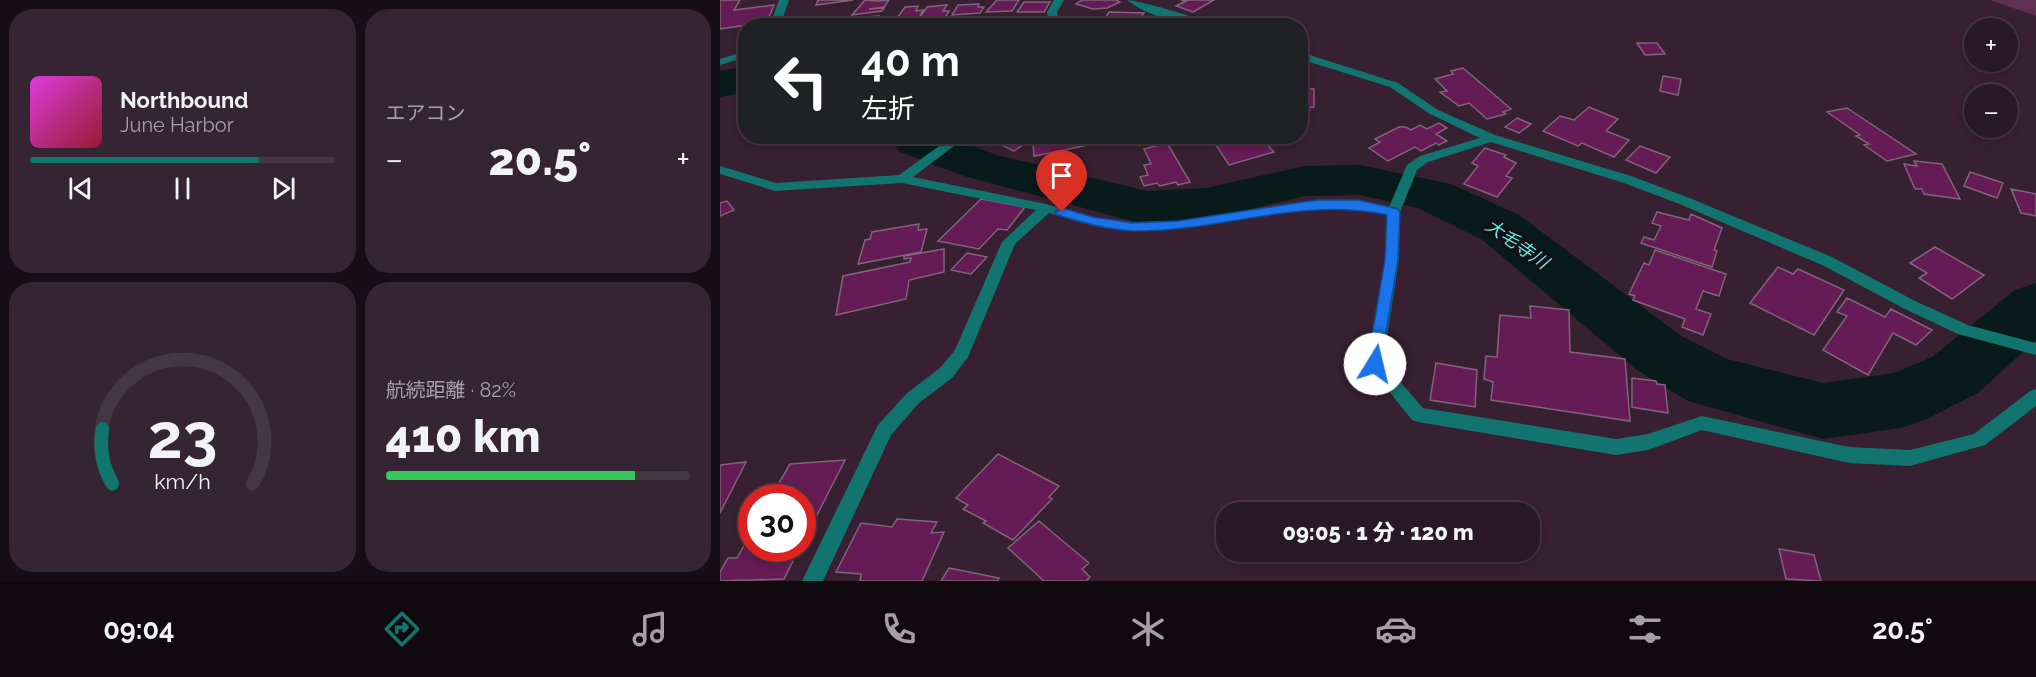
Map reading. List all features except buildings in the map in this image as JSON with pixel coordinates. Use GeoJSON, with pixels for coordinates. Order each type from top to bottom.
{"type":"FeatureCollection","features":[{"type":"Feature","properties":{"kind":"street"},"geometry":{"type":"LineString","coordinates":[[778,18],[784,0]]}},
{"type":"Feature","properties":{"kind":"street"},"geometry":{"type":"LineString","coordinates":[[1053,18],[1052,12],[1059,0]]}},
{"type":"Feature","properties":{"kind":"street"},"geometry":{"type":"LineString","coordinates":[[1132,0],[1156,11],[1182,18]]}},
{"type":"Feature","properties":{"kind":"street"},"geometry":{"type":"LineString","coordinates":[[720,62],[738,56]]}},
{"type":"Feature","properties":{"kind":"street"},"geometry":{"type":"LineString","coordinates":[[1308,58],[1394,85],[1434,112],[1491,138],[1626,179],[1682,200],[1827,261],[1910,305],[1964,330],[2036,349]]}},
{"type":"Feature","properties":{"kind":"street"},"geometry":{"type":"LineString","coordinates":[[1491,138],[1424,159],[1411,168],[1395,209],[1392,260],[1375,364],[1418,416],[1616,447],[1648,442],[1702,423],[1849,455],[1910,458],[1979,440],[2036,396]]}},
{"type":"Feature","properties":{"kind":"street"},"geometry":{"type":"LineString","coordinates":[[902,179],[950,144]]}},
{"type":"Feature","properties":{"kind":"street"},"geometry":{"type":"LineString","coordinates":[[720,170],[775,187],[902,179],[1046,208],[1093,221],[1132,227],[1178,225],[1317,204],[1358,204],[1395,209]]}},
{"type":"Feature","properties":{"kind":"street"},"geometry":{"type":"LineString","coordinates":[[812,581],[884,430],[913,398],[946,374],[962,353],[1009,242],[1046,208]]}},
{"type":"Feature","properties":{"kind":"shaded area"},"geometry":{"type":"Polygon","coordinates":[[[1990,0],[2036,0],[2036,16],[1990,0]]]}},
{"type":"Feature","properties":{"kind":"waterway","name":"大毛寺川"},"geometry":{"type":"LineString","coordinates":[[720,84],[738,81]]}},
{"type":"Feature","properties":{"kind":"waterway","name":"大毛寺川"},"geometry":{"type":"LineString","coordinates":[[922,144],[981,166],[1147,208],[1206,204],[1305,181],[1360,180],[1433,195],[1500,227],[1659,353],[1711,382],[1823,411],[1901,400],[1955,375],[2036,305]]}},
{"type":"Feature","properties":{"kind":"route"},"geometry":{"type":"LineString","coordinates":[[1062,212],[1093,221],[1132,227],[1178,225],[1317,204],[1358,204],[1394,212],[1392,260],[1375,364]]}}]}
